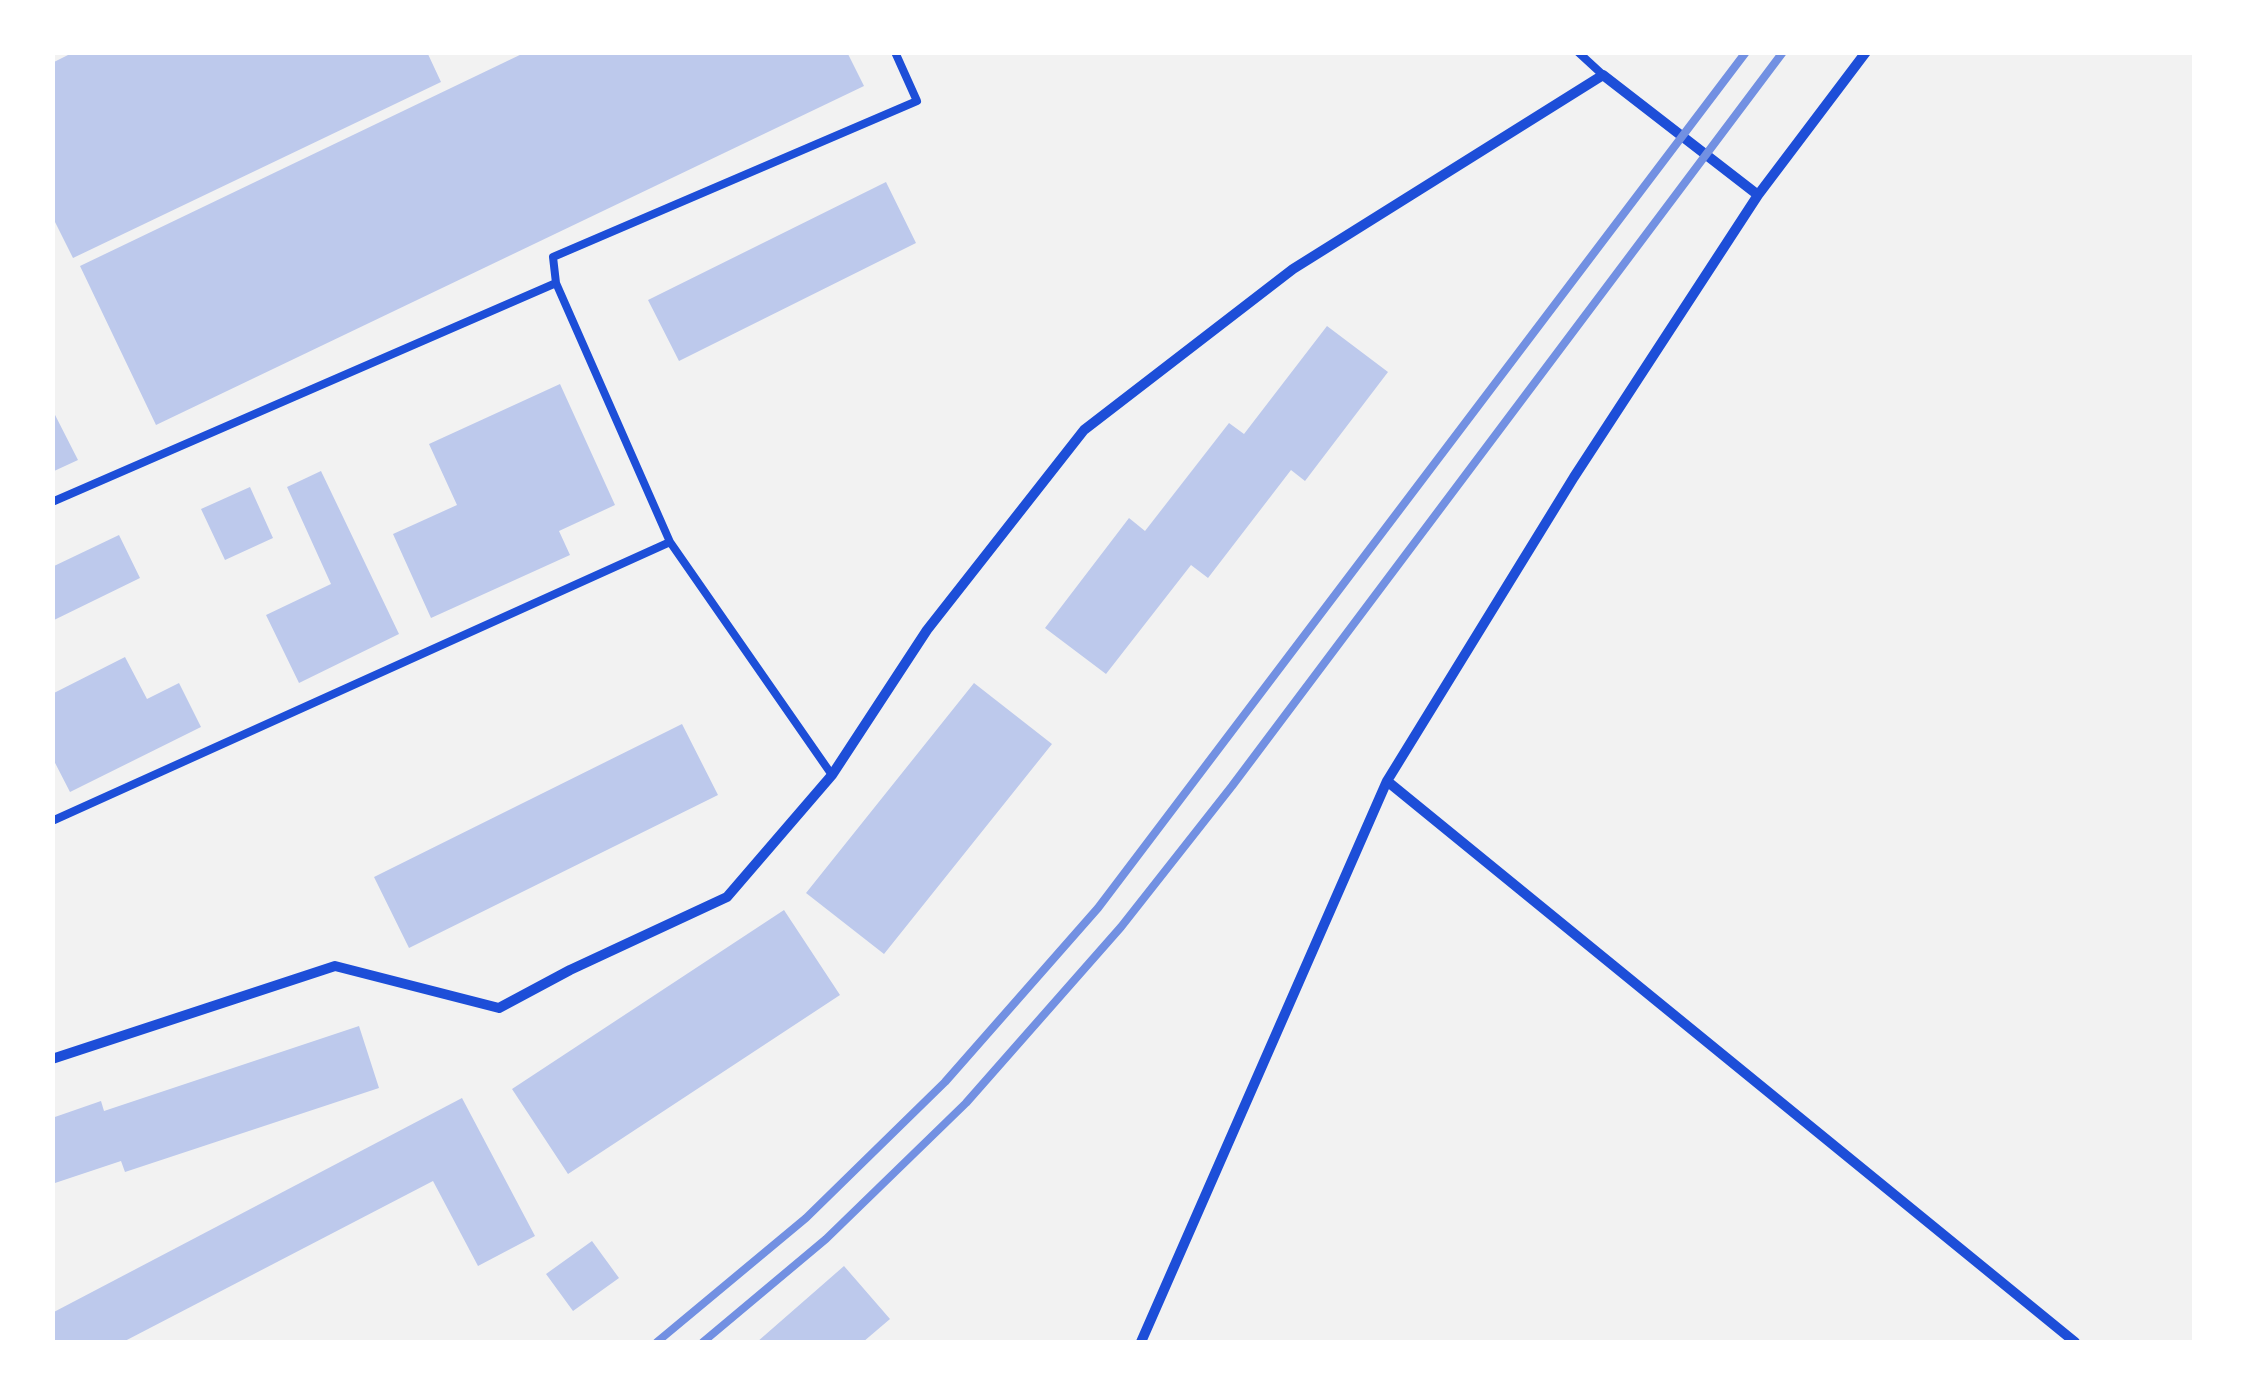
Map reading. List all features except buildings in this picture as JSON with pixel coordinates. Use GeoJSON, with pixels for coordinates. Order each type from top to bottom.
{"type":"FeatureCollection","features":[{"type":"Feature","properties":{"kind":"street"},"geometry":{"type":"LineString","coordinates":[[1142,1342],[1387,780],[1574,477],[1758,195],[1866,52]]}},
{"type":"Feature","properties":{"kind":"street"},"geometry":{"type":"LineString","coordinates":[[52,1059],[335,966],[499,1008],[570,970],[727,898],[832,775],[926,630],[1084,430],[1293,269],[1603,75],[1758,195]]}},
{"type":"Feature","properties":{"kind":"street"},"geometry":{"type":"LineString","coordinates":[[1387,780],[2075,1342]]}},
{"type":"Feature","properties":{"kind":"lane"},"geometry":{"type":"LineString","coordinates":[[832,775],[670,542],[556,283],[552,257],[917,101],[895,52]]}},
{"type":"Feature","properties":{"kind":"lane"},"geometry":{"type":"LineString","coordinates":[[1578,52],[1603,75]]}},
{"type":"Feature","properties":{"kind":"lane"},"geometry":{"type":"LineString","coordinates":[[52,502],[556,283]]}},
{"type":"Feature","properties":{"kind":"lane"},"geometry":{"type":"LineString","coordinates":[[52,822],[670,542]]}},
{"type":"Feature","properties":{"kind":"railway"},"geometry":{"type":"LineString","coordinates":[[657,1342],[806,1218],[945,1082],[1098,908],[1746,52]]}},
{"type":"Feature","properties":{"kind":"railway"},"geometry":{"type":"LineString","coordinates":[[703,1342],[826,1239],[966,1103],[1121,927],[1232,786],[1783,52]]}}]}
